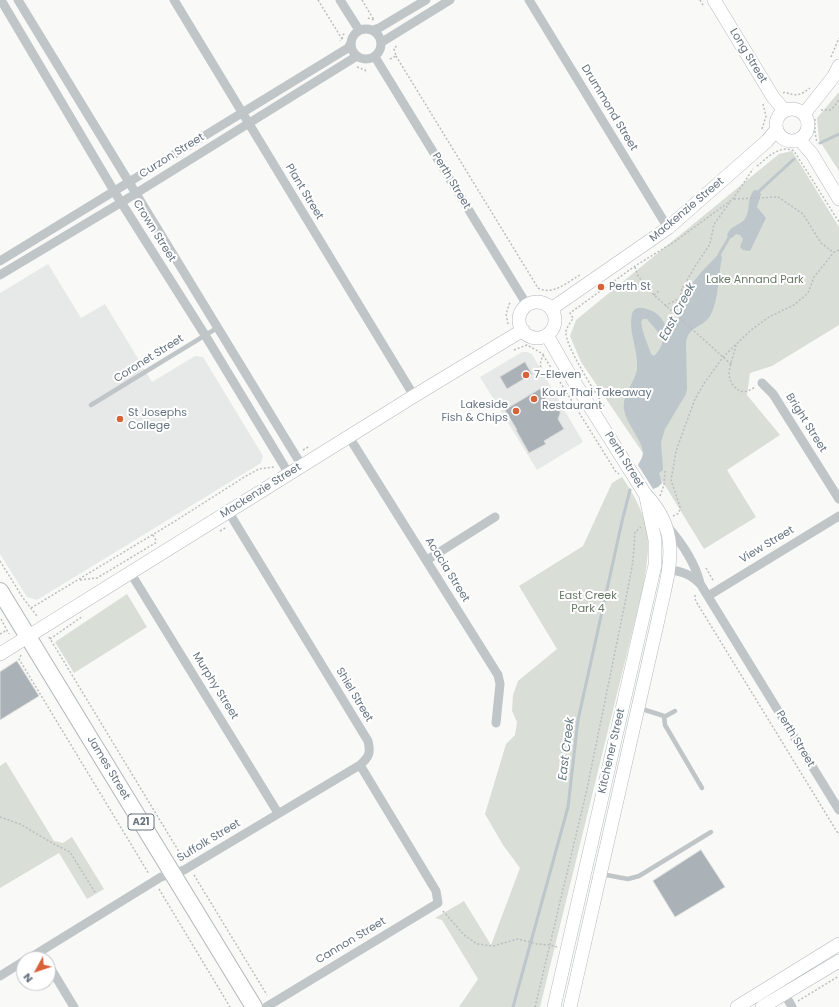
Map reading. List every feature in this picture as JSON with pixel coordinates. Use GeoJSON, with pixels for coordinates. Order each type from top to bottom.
{"type":"FeatureCollection","features":[{"type":"Feature","properties":{"kind":"highway","name":"James Street"},"geometry":{"type":"LineString","coordinates":[[0,591],[254,1007]]}},
{"type":"Feature","properties":{"kind":"main road","name":"Long Street"},"geometry":{"type":"LineString","coordinates":[[709,3],[773,97],[784,110]]}},
{"type":"Feature","properties":{"kind":"main road"},"geometry":{"type":"LineString","coordinates":[[810,116],[794,108],[784,110],[777,117],[775,126],[776,130],[783,139],[799,139],[803,136],[808,127],[810,116],[834,76],[835,63]]}},
{"type":"Feature","properties":{"kind":"main road","name":"Mackenzie Street"},"geometry":{"type":"LineString","coordinates":[[551,309],[630,256],[668,228],[767,141],[776,130]]}},
{"type":"Feature","properties":{"kind":"main road"},"geometry":{"type":"LineString","coordinates":[[799,139],[812,154],[839,199]]}},
{"type":"Feature","properties":{"kind":"main road"},"geometry":{"type":"LineString","coordinates":[[538,302],[545,304],[551,309],[554,317],[554,325],[546,335],[536,338],[527,334],[520,326],[519,317],[527,305],[538,302]]}},
{"type":"Feature","properties":{"kind":"main road","name":"Mackenzie Street"},"geometry":{"type":"LineString","coordinates":[[0,654],[228,511],[285,468],[349,437],[523,330]]}},
{"type":"Feature","properties":{"kind":"main road","name":"Perth Street"},"geometry":{"type":"LineString","coordinates":[[546,335],[626,473],[654,503],[667,526]]}},
{"type":"Feature","properties":{"kind":"main road","name":"Kitchener Street"},"geometry":{"type":"LineString","coordinates":[[554,1007],[655,565],[655,540],[645,494]]}},
{"type":"Feature","properties":{"kind":"main road","name":"Kitchener Street"},"geometry":{"type":"LineString","coordinates":[[570,1007],[668,569],[670,542],[667,526]]}},
{"type":"Feature","properties":{"kind":"main road"},"geometry":{"type":"LineString","coordinates":[[737,1007],[839,944]]}},
{"type":"Feature","properties":{"kind":"main road"},"geometry":{"type":"LineString","coordinates":[[566,951],[581,954]]}},
{"type":"Feature","properties":{"kind":"main road"},"geometry":{"type":"LineString","coordinates":[[762,1007],[839,961]]}},
{"type":"Feature","properties":{"kind":"street","name":"Crown Street"},"geometry":{"type":"LineString","coordinates":[[1,0],[114,191],[205,335],[285,468]]}},
{"type":"Feature","properties":{"kind":"street","name":"Crown Street"},"geometry":{"type":"LineString","coordinates":[[18,0],[299,460]]}},
{"type":"Feature","properties":{"kind":"street","name":"Plant Street"},"geometry":{"type":"LineString","coordinates":[[174,0],[414,396]]}},
{"type":"Feature","properties":{"kind":"street"},"geometry":{"type":"LineString","coordinates":[[340,0],[359,30]]}},
{"type":"Feature","properties":{"kind":"street"},"geometry":{"type":"LineString","coordinates":[[373,30],[380,37],[382,42],[381,49],[375,57],[365,59],[357,56],[353,52],[351,43],[352,38],[359,30],[373,30],[379,28],[426,0]]}},
{"type":"Feature","properties":{"kind":"street"},"geometry":{"type":"LineString","coordinates":[[382,42],[450,0]]}},
{"type":"Feature","properties":{"kind":"street","name":"Drummond Street"},"geometry":{"type":"LineString","coordinates":[[530,0],[668,228]]}},
{"type":"Feature","properties":{"kind":"street","name":"Curzon Street"},"geometry":{"type":"LineString","coordinates":[[0,261],[348,48],[351,43]]}},
{"type":"Feature","properties":{"kind":"street","name":"Curzon Street"},"geometry":{"type":"LineString","coordinates":[[0,275],[122,202],[248,122],[357,56]]}},
{"type":"Feature","properties":{"kind":"street","name":"Perth Street"},"geometry":{"type":"LineString","coordinates":[[375,57],[527,305]]}},
{"type":"Feature","properties":{"kind":"street","name":"Bright Street"},"geometry":{"type":"LineString","coordinates":[[762,383],[773,394],[839,499]]}},
{"type":"Feature","properties":{"kind":"street","name":"Acacia Street"},"geometry":{"type":"LineString","coordinates":[[349,437],[498,675],[500,684],[496,723]]}},
{"type":"Feature","properties":{"kind":"street","name":"Shiel Street"},"geometry":{"type":"LineString","coordinates":[[228,511],[368,741],[370,749],[368,758],[360,765]]}},
{"type":"Feature","properties":{"kind":"street","name":"View Street"},"geometry":{"type":"LineString","coordinates":[[708,596],[839,516]]}},
{"type":"Feature","properties":{"kind":"street"},"geometry":{"type":"LineString","coordinates":[[427,560],[495,517]]}},
{"type":"Feature","properties":{"kind":"street","name":"Perth Street"},"geometry":{"type":"LineString","coordinates":[[667,526],[675,535],[698,572],[701,585]]}},
{"type":"Feature","properties":{"kind":"street","name":"Perth Street"},"geometry":{"type":"LineString","coordinates":[[655,565],[686,573],[694,577],[701,585],[839,810]]}},
{"type":"Feature","properties":{"kind":"street","name":"Murphy Street"},"geometry":{"type":"LineString","coordinates":[[130,572],[278,813]]}},
{"type":"Feature","properties":{"kind":"street"},"geometry":{"type":"LineString","coordinates":[[360,765],[436,891],[438,903]]}},
{"type":"Feature","properties":{"kind":"street","name":"Suffolk Street"},"geometry":{"type":"LineString","coordinates":[[48,951],[161,877],[184,870],[360,765]]}},
{"type":"Feature","properties":{"kind":"street","name":"Cannon Street"},"geometry":{"type":"LineString","coordinates":[[266,1007],[438,903]]}},
{"type":"Feature","properties":{"kind":"street"},"geometry":{"type":"LineString","coordinates":[[0,976],[16,966]]}},
{"type":"Feature","properties":{"kind":"street"},"geometry":{"type":"LineString","coordinates":[[56,977],[74,1007]]}},
{"type":"Feature","properties":{"kind":"street"},"geometry":{"type":"LineString","coordinates":[[777,982],[792,1006]]}},
{"type":"Feature","properties":{"kind":"lane","name":"Coronet Street"},"geometry":{"type":"LineString","coordinates":[[92,405],[217,328]]}},
{"type":"Feature","properties":{"kind":"lane"},"geometry":{"type":"LineString","coordinates":[[637,708],[664,717],[675,711]]}},
{"type":"Feature","properties":{"kind":"lane"},"geometry":{"type":"LineString","coordinates":[[664,717],[665,724],[702,788]]}},
{"type":"Feature","properties":{"kind":"lane"},"geometry":{"type":"LineString","coordinates":[[600,874],[628,879],[639,876],[711,832]]}},
{"type":"Feature","properties":{"kind":"path"},"geometry":{"type":"LineString","coordinates":[[318,0],[342,38]]}},
{"type":"Feature","properties":{"kind":"path"},"geometry":{"type":"LineString","coordinates":[[362,0],[374,20]]}},
{"type":"Feature","properties":{"kind":"path"},"geometry":{"type":"LineString","coordinates":[[700,0],[709,3]]}},
{"type":"Feature","properties":{"kind":"path"},"geometry":{"type":"LineString","coordinates":[[368,18],[379,20]]}},
{"type":"Feature","properties":{"kind":"path"},"geometry":{"type":"LineString","coordinates":[[341,45],[340,42],[345,34]]}},
{"type":"Feature","properties":{"kind":"path"},"geometry":{"type":"LineString","coordinates":[[835,63],[839,38]]}},
{"type":"Feature","properties":{"kind":"path"},"geometry":{"type":"LineString","coordinates":[[394,41],[396,56],[534,283],[542,290],[554,290]]}},
{"type":"Feature","properties":{"kind":"path"},"geometry":{"type":"LineString","coordinates":[[390,59],[396,56]]}},
{"type":"Feature","properties":{"kind":"path"},"geometry":{"type":"LineString","coordinates":[[354,67],[361,68],[367,73]]}},
{"type":"Feature","properties":{"kind":"path"},"geometry":{"type":"LineString","coordinates":[[781,93],[785,92],[793,96],[798,96],[812,86]]}},
{"type":"Feature","properties":{"kind":"path"},"geometry":{"type":"LineString","coordinates":[[818,110],[830,110],[839,100]]}},
{"type":"Feature","properties":{"kind":"path"},"geometry":{"type":"LineString","coordinates":[[761,130],[765,123],[766,116],[764,104]]}},
{"type":"Feature","properties":{"kind":"path"},"geometry":{"type":"LineString","coordinates":[[810,116],[818,144]]}},
{"type":"Feature","properties":{"kind":"path"},"geometry":{"type":"LineString","coordinates":[[774,152],[790,149],[794,150],[839,222]]}},
{"type":"Feature","properties":{"kind":"path"},"geometry":{"type":"LineString","coordinates":[[665,306],[680,298],[682,289],[710,244],[714,224],[733,199],[741,200],[778,197],[803,214],[821,242],[834,252]]}},
{"type":"Feature","properties":{"kind":"path"},"geometry":{"type":"LineString","coordinates":[[630,256],[638,276],[654,295],[732,365]]}},
{"type":"Feature","properties":{"kind":"path"},"geometry":{"type":"LineString","coordinates":[[654,295],[660,290]]}},
{"type":"Feature","properties":{"kind":"path"},"geometry":{"type":"LineString","coordinates":[[508,324],[506,314],[510,302]]}},
{"type":"Feature","properties":{"kind":"path"},"geometry":{"type":"LineString","coordinates":[[570,313],[574,318],[566,330],[567,337],[578,363],[605,408]]}},
{"type":"Feature","properties":{"kind":"path"},"geometry":{"type":"LineString","coordinates":[[736,344],[729,374],[730,381],[740,392],[750,391],[762,383]]}},
{"type":"Feature","properties":{"kind":"path"},"geometry":{"type":"LineString","coordinates":[[537,370],[541,367],[540,365],[544,351]]}},
{"type":"Feature","properties":{"kind":"path"},"geometry":{"type":"LineString","coordinates":[[543,354],[616,472],[626,473]]}},
{"type":"Feature","properties":{"kind":"path"},"geometry":{"type":"LineString","coordinates":[[299,460],[310,446]]}},
{"type":"Feature","properties":{"kind":"path"},"geometry":{"type":"LineString","coordinates":[[31,608],[259,469],[285,468]]}},
{"type":"Feature","properties":{"kind":"path"},"geometry":{"type":"LineString","coordinates":[[659,498],[664,485],[665,471]]}},
{"type":"Feature","properties":{"kind":"path"},"geometry":{"type":"LineString","coordinates":[[153,535],[159,546]]}},
{"type":"Feature","properties":{"kind":"path"},"geometry":{"type":"LineString","coordinates":[[78,580],[97,578],[157,542]]}},
{"type":"Feature","properties":{"kind":"path"},"geometry":{"type":"LineString","coordinates":[[0,561],[37,616]]}},
{"type":"Feature","properties":{"kind":"path"},"geometry":{"type":"LineString","coordinates":[[695,596],[697,603],[839,835]]}},
{"type":"Feature","properties":{"kind":"path"},"geometry":{"type":"LineString","coordinates":[[0,617],[9,634]]}},
{"type":"Feature","properties":{"kind":"path"},"geometry":{"type":"LineString","coordinates":[[0,634],[7,630]]}},
{"type":"Feature","properties":{"kind":"path"},"geometry":{"type":"LineString","coordinates":[[49,638],[184,860]]}},
{"type":"Feature","properties":{"kind":"path"},"geometry":{"type":"LineString","coordinates":[[21,655],[19,659],[150,875]]}},
{"type":"Feature","properties":{"kind":"path"},"geometry":{"type":"LineString","coordinates":[[0,817],[20,824],[70,852],[96,894]]}},
{"type":"Feature","properties":{"kind":"path"},"geometry":{"type":"LineString","coordinates":[[193,874],[268,996]]}},
{"type":"Feature","properties":{"kind":"path"},"geometry":{"type":"LineString","coordinates":[[159,889],[230,1007]]}},
{"type":"Feature","properties":{"kind":"path"},"geometry":{"type":"LineString","coordinates":[[438,903],[447,917],[464,935],[477,944],[493,946],[518,939],[536,944],[550,945]]}},
{"type":"Feature","properties":{"kind":"path"},"geometry":{"type":"LineString","coordinates":[[792,1006],[839,976]]}},
{"type":"Feature","properties":{"kind":"shaded area"},"geometry":{"type":"Polygon","coordinates":[[[754,190],[759,191],[761,194],[757,207],[766,218],[750,251],[743,250],[740,247],[743,239],[740,235],[736,234],[732,238],[727,236],[733,227],[742,222],[746,217],[749,201],[754,190]]]}},
{"type":"Feature","properties":{"kind":"shaded area"},"geometry":{"type":"Polygon","coordinates":[[[720,253],[722,258],[717,296],[710,316],[707,320],[692,330],[687,337],[686,394],[665,429],[661,442],[663,470],[659,473],[662,483],[653,489],[638,465],[643,453],[642,448],[625,415],[624,409],[625,398],[637,369],[631,328],[632,314],[634,310],[638,308],[651,310],[659,315],[666,327],[671,328],[678,322],[683,301],[689,288],[720,253]],[[643,319],[641,322],[651,354],[654,356],[660,348],[663,338],[647,319],[643,319]]]}},
{"type":"Feature","properties":{"kind":"shaded area","name":"St Josephs College"},"geometry":{"type":"Polygon","coordinates":[[[48,264],[81,318],[105,304],[152,382],[195,356],[203,357],[263,456],[261,463],[37,600],[27,597],[0,554],[0,293],[48,264]]]}},
{"type":"Feature","properties":{"kind":"shaded area"},"geometry":{"type":"Polygon","coordinates":[[[522,352],[532,354],[583,442],[537,470],[480,377],[522,352]]]}},
{"type":"Feature","properties":{"kind":"green space"},"geometry":{"type":"Polygon","coordinates":[[[839,92],[839,171],[819,140],[817,118],[839,92]]]}},
{"type":"Feature","properties":{"kind":"green space","name":"Lake Annand Park"},"geometry":{"type":"Polygon","coordinates":[[[792,151],[839,227],[839,325],[772,366],[750,373],[747,395],[780,435],[727,470],[756,517],[704,549],[666,487],[581,362],[570,336],[576,320],[779,154],[792,151]]]}},
{"type":"Feature","properties":{"kind":"green space","name":"East Creek Park 4"},"geometry":{"type":"Polygon","coordinates":[[[622,477],[641,510],[648,537],[648,552],[644,584],[540,1007],[459,1007],[478,979],[442,920],[435,918],[464,901],[491,945],[520,868],[503,845],[485,814],[506,744],[515,735],[517,722],[512,711],[513,695],[518,681],[557,649],[519,586],[583,546],[612,483],[622,477]]]}},
{"type":"Feature","properties":{"kind":"green space"},"geometry":{"type":"Polygon","coordinates":[[[127,594],[147,627],[74,673],[55,642],[127,594]]]}},
{"type":"Feature","properties":{"kind":"green space"},"geometry":{"type":"Polygon","coordinates":[[[6,762],[54,841],[63,843],[72,837],[104,889],[87,899],[59,853],[0,888],[0,766],[6,762]]]}},
{"type":"Feature","properties":{"kind":"building"},"geometry":{"type":"Polygon","coordinates":[[[525,362],[532,374],[507,389],[500,377],[525,362]]]}},
{"type":"Feature","properties":{"kind":"building"},"geometry":{"type":"Polygon","coordinates":[[[540,389],[549,404],[557,405],[560,409],[558,419],[564,429],[544,441],[546,444],[529,453],[505,410],[540,389]]]}},
{"type":"Feature","properties":{"kind":"building"},"geometry":{"type":"Polygon","coordinates":[[[17,661],[39,696],[0,720],[0,672],[17,661]]]}},
{"type":"Feature","properties":{"kind":"building"},"geometry":{"type":"Polygon","coordinates":[[[701,850],[725,887],[675,917],[653,881],[701,850]]]}},
{"type":"Feature","properties":{"kind":"waterway","name":"East Creek"},"geometry":{"type":"LineString","coordinates":[[820,143],[839,134]]}},
{"type":"Feature","properties":{"kind":"waterway","name":"East Creek"},"geometry":{"type":"LineString","coordinates":[[757,193],[794,159]]}},
{"type":"Feature","properties":{"kind":"waterway","name":"East Creek"},"geometry":{"type":"LineString","coordinates":[[719,255],[730,236]]}},
{"type":"Feature","properties":{"kind":"waterway","name":"East Creek"},"geometry":{"type":"LineString","coordinates":[[513,1007],[568,807],[578,720],[630,490]]}},
{"type":"Feature","properties":{"kind":"place","name":"Perth St"},"geometry":{"type":"Point","coordinates":[601,287]}},
{"type":"Feature","properties":{"kind":"place","name":"7-Eleven"},"geometry":{"type":"Point","coordinates":[526,375]}},
{"type":"Feature","properties":{"kind":"place","name":"Kour Thai Takeaway Restaurant"},"geometry":{"type":"Point","coordinates":[534,399]}},
{"type":"Feature","properties":{"kind":"place","name":"Lakeside Fish & Chips"},"geometry":{"type":"Point","coordinates":[516,411]}},
{"type":"Feature","properties":{"kind":"place","name":"St Josephs College"},"geometry":{"type":"Point","coordinates":[120,419]}}]}
